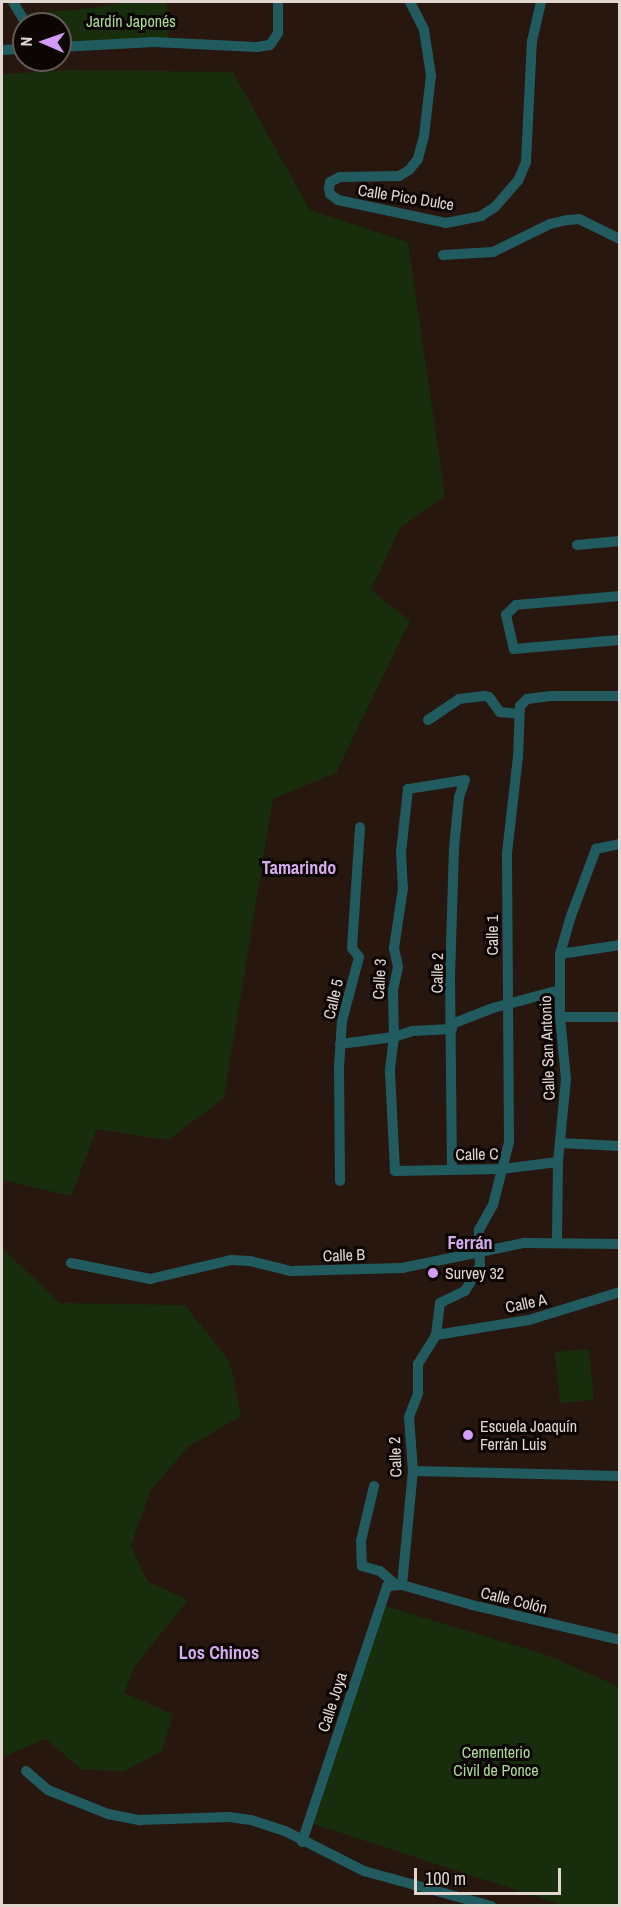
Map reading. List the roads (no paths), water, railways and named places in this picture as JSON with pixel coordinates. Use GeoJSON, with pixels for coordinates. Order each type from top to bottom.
{"type":"FeatureCollection","features":[{"type":"Feature","properties":{"kind":"street"},"geometry":{"type":"LineString","coordinates":[[72,45],[154,42],[257,47],[270,45],[278,33],[278,2]]}},
{"type":"Feature","properties":{"kind":"street","name":"Calle Pico Dulce"},"geometry":{"type":"LineString","coordinates":[[410,2],[424,30],[431,75],[424,136],[418,159],[399,176],[340,177],[330,182],[329,188],[330,194],[338,200],[446,223],[469,219],[491,210],[518,181],[526,162],[532,41],[541,2]]}},
{"type":"Feature","properties":{"kind":"street"},"geometry":{"type":"LineString","coordinates":[[443,255],[493,252],[556,223],[579,219],[620,239]]}},
{"type":"Feature","properties":{"kind":"street"},"geometry":{"type":"LineString","coordinates":[[577,545],[620,541]]}},
{"type":"Feature","properties":{"kind":"street"},"geometry":{"type":"LineString","coordinates":[[620,596],[516,605],[506,615],[514,649],[620,640]]}},
{"type":"Feature","properties":{"kind":"street"},"geometry":{"type":"LineString","coordinates":[[428,720],[459,699],[484,696],[489,697],[500,712],[519,714]]}},
{"type":"Feature","properties":{"kind":"street","name":"Calle 1"},"geometry":{"type":"LineString","coordinates":[[436,1335],[440,1303],[465,1291],[480,1266],[480,1226],[493,1205],[509,1142],[507,853],[522,702],[553,696],[620,696]]}},
{"type":"Feature","properties":{"kind":"street","name":"Calle 3"},"geometry":{"type":"LineString","coordinates":[[395,1172],[390,1072],[394,1037],[393,990],[398,968],[394,948],[403,888],[401,852],[408,789],[465,780]]}},
{"type":"Feature","properties":{"kind":"street","name":"Calle 2"},"geometry":{"type":"LineString","coordinates":[[452,1169],[450,976],[454,848],[459,797],[465,780]]}},
{"type":"Feature","properties":{"kind":"street","name":"Calle 5"},"geometry":{"type":"LineString","coordinates":[[340,1181],[340,1044],[342,1021],[359,957],[352,948],[360,827]]}},
{"type":"Feature","properties":{"kind":"street","name":"Calle San Antonio"},"geometry":{"type":"LineString","coordinates":[[557,1243],[558,1162],[566,1079],[560,1017],[560,954],[591,858],[596,849],[620,843]]}},
{"type":"Feature","properties":{"kind":"street"},"geometry":{"type":"LineString","coordinates":[[560,954],[620,945]]}},
{"type":"Feature","properties":{"kind":"street"},"geometry":{"type":"LineString","coordinates":[[340,1044],[394,1037],[412,1030],[452,1027],[479,1012],[560,990]]}},
{"type":"Feature","properties":{"kind":"street"},"geometry":{"type":"LineString","coordinates":[[560,1017],[620,1017]]}},
{"type":"Feature","properties":{"kind":"street"},"geometry":{"type":"LineString","coordinates":[[560,1143],[620,1146]]}},
{"type":"Feature","properties":{"kind":"street","name":"Calle C"},"geometry":{"type":"LineString","coordinates":[[395,1172],[502,1169],[558,1162]]}},
{"type":"Feature","properties":{"kind":"street","name":"Calle B"},"geometry":{"type":"LineString","coordinates":[[71,1263],[150,1279],[231,1260],[250,1261],[290,1271],[359,1270],[422,1265],[524,1243],[620,1244]]}},
{"type":"Feature","properties":{"kind":"street","name":"Calle A"},"geometry":{"type":"LineString","coordinates":[[436,1335],[529,1320],[620,1292]]}},
{"type":"Feature","properties":{"kind":"street","name":"Calle 2"},"geometry":{"type":"LineString","coordinates":[[398,1584],[412,1471],[409,1417],[418,1393],[418,1364],[436,1335]]}},
{"type":"Feature","properties":{"kind":"street"},"geometry":{"type":"LineString","coordinates":[[412,1471],[620,1476]]}},
{"type":"Feature","properties":{"kind":"street","name":"Calle Colón"},"geometry":{"type":"LineString","coordinates":[[374,1486],[361,1541],[362,1566],[380,1571],[398,1584],[472,1605],[620,1640]]}},
{"type":"Feature","properties":{"kind":"street","name":"Calle Joya"},"geometry":{"type":"LineString","coordinates":[[302,1842],[385,1589],[398,1584]]}},
{"type":"Feature","properties":{"kind":"street"},"geometry":{"type":"LineString","coordinates":[[26,1771],[48,1790],[108,1814],[140,1820],[241,1817],[285,1831],[302,1842],[364,1871],[491,1905]]}},
{"type":"Feature","properties":{"kind":"place","name":"Survey 32"},"geometry":{"type":"Point","coordinates":[433,1273]}},
{"type":"Feature","properties":{"kind":"place","name":"Escuela Joaquín Ferrán Luis"},"geometry":{"type":"Point","coordinates":[468,1435]}},
{"type":"Feature","properties":{"kind":"district","name":"Tamarindo"},"geometry":{"type":"Point","coordinates":[299,868]}},
{"type":"Feature","properties":{"kind":"district","name":"Ferrán"},"geometry":{"type":"Point","coordinates":[470,1243]}},
{"type":"Feature","properties":{"kind":"district","name":"Los Chinos"},"geometry":{"type":"Point","coordinates":[219,1653]}},
{"type":"Feature","properties":{"kind":"park label","name":"Jardín Japonés"},"geometry":{"type":"Point","coordinates":[131,21]}},
{"type":"Feature","properties":{"kind":"park label","name":"Cementerio Civil de Ponce"},"geometry":{"type":"Point","coordinates":[496,1761]}}]}
